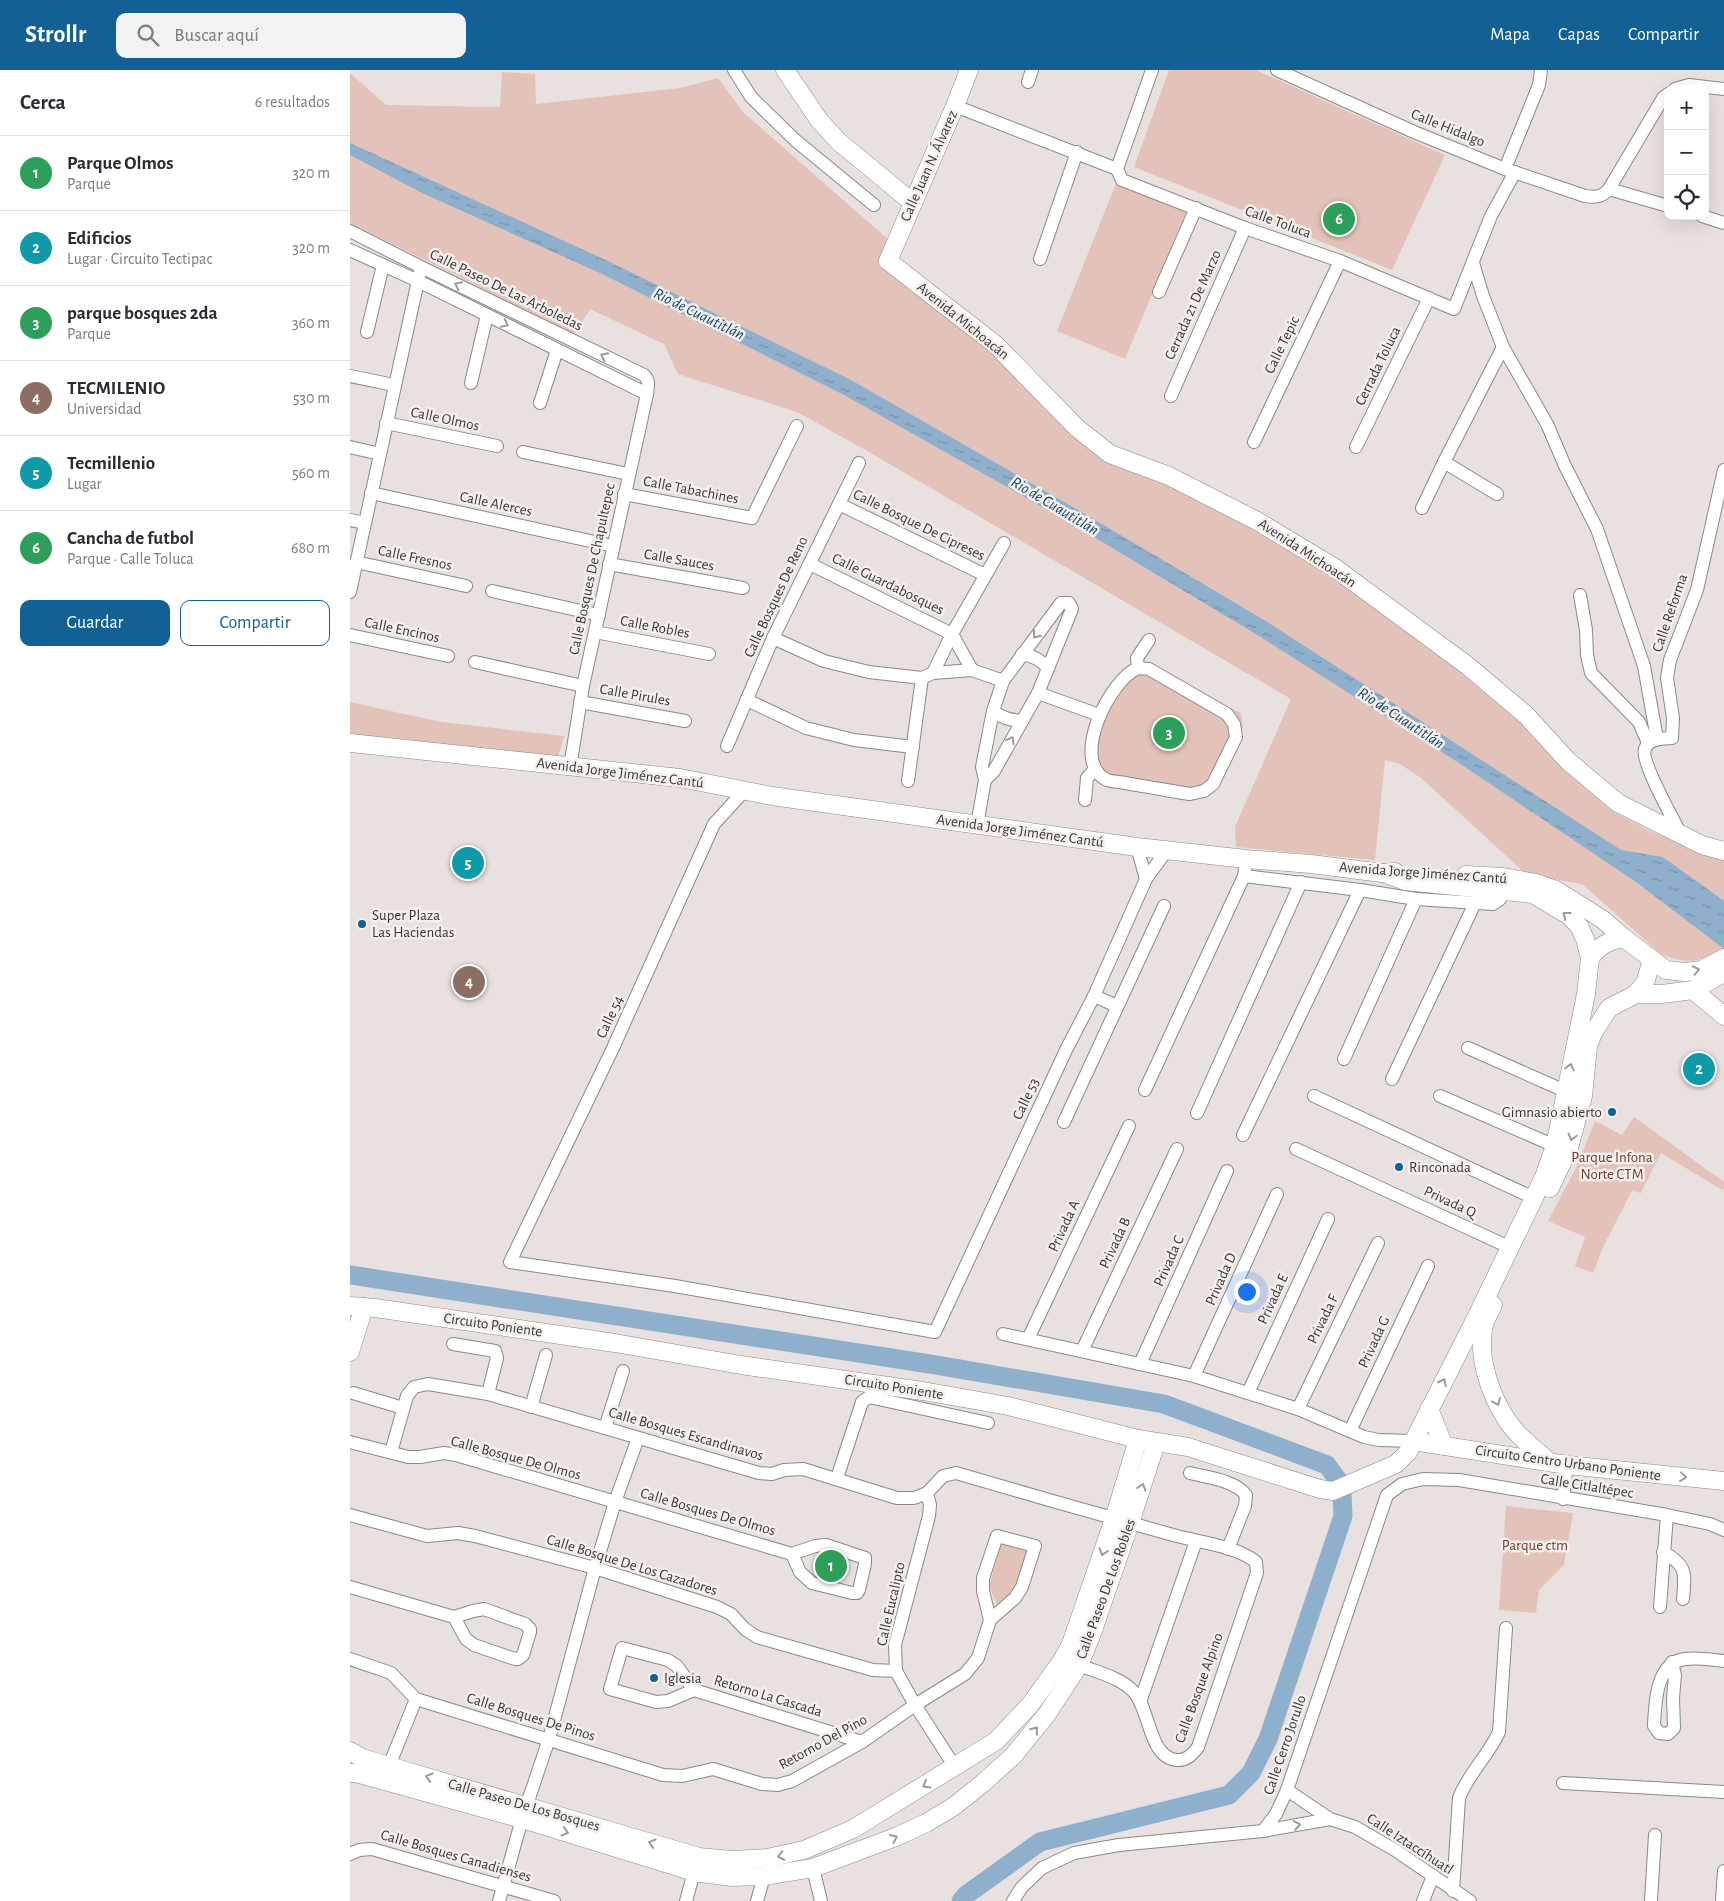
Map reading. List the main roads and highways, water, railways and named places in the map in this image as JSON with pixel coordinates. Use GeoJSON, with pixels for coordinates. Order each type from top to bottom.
{"type":"FeatureCollection","features":[{"type":"Feature","properties":{"kind":"main road"},"geometry":{"type":"LineString","coordinates":[[785,70],[819,120],[838,141],[913,203]]}},
{"type":"Feature","properties":{"kind":"main road","name":"Calle Juan N. Álvarez"},"geometry":{"type":"LineString","coordinates":[[888,261],[969,70]]}},
{"type":"Feature","properties":{"kind":"main road","name":"Avenida Michoacán"},"geometry":{"type":"LineString","coordinates":[[888,261],[996,344],[1077,428],[1110,454],[1169,476],[1259,522],[1335,568],[1475,672],[1526,715],[1568,761],[1618,803],[1681,835],[1724,852]]}},
{"type":"Feature","properties":{"kind":"main road","name":"Avenida Jorge Jiménez Cantú"},"geometry":{"type":"LineString","coordinates":[[350,743],[680,778],[772,796],[1167,850],[1245,868],[1311,864],[1384,873],[1412,871],[1502,877],[1536,883],[1556,890],[1580,903],[1666,970],[1685,972],[1702,970],[1724,958]]}},
{"type":"Feature","properties":{"kind":"main road"},"geometry":{"type":"LineString","coordinates":[[1384,873],[1405,881],[1533,894],[1568,915],[1579,926],[1586,939],[1590,958],[1586,994],[1599,1006],[1609,1008]]}},
{"type":"Feature","properties":{"kind":"main road"},"geometry":{"type":"LineString","coordinates":[[1590,958],[1598,948],[1608,941],[1624,938]]}},
{"type":"Feature","properties":{"kind":"main road"},"geometry":{"type":"LineString","coordinates":[[1548,1461],[1518,1434],[1501,1410],[1487,1380],[1482,1350],[1485,1321],[1570,1148],[1583,1096],[1588,1046],[1593,1033],[1609,1008],[1636,994],[1645,983],[1652,960]]}},
{"type":"Feature","properties":{"kind":"main road"},"geometry":{"type":"LineString","coordinates":[[1636,994],[1662,994],[1692,990],[1724,973]]}},
{"type":"Feature","properties":{"kind":"main road"},"geometry":{"type":"LineString","coordinates":[[1692,990],[1724,1016]]}},
{"type":"Feature","properties":{"kind":"main road","name":"Circuito Poniente"},"geometry":{"type":"LineString","coordinates":[[357,1307],[615,1342],[741,1365],[923,1391],[1008,1406],[1138,1439],[1188,1447],[1320,1489],[1333,1490],[1396,1464],[1408,1452],[1477,1316],[1544,1177],[1555,1146],[1586,994]]}},
{"type":"Feature","properties":{"kind":"main road"},"geometry":{"type":"LineString","coordinates":[[350,1352],[357,1307]]}},
{"type":"Feature","properties":{"kind":"main road"},"geometry":{"type":"LineString","coordinates":[[1429,1409],[1444,1446]]}},
{"type":"Feature","properties":{"kind":"main road","name":"Calle Paseo De Los Robles"},"geometry":{"type":"LineString","coordinates":[[697,1864],[732,1877],[764,1876],[813,1868],[861,1851],[926,1823],[960,1801],[1013,1756],[1047,1714],[1078,1665],[1090,1636],[1122,1521],[1138,1439]]}},
{"type":"Feature","properties":{"kind":"main road","name":"Circuito Centro Urbano Poniente"},"geometry":{"type":"LineString","coordinates":[[1413,1441],[1567,1465],[1724,1481]]}},
{"type":"Feature","properties":{"kind":"main road","name":"Calle Paseo De Los Robles"},"geometry":{"type":"LineString","coordinates":[[697,1864],[785,1855],[804,1850],[853,1829],[996,1741],[1030,1705],[1062,1662],[1156,1443]]}},
{"type":"Feature","properties":{"kind":"main road"},"geometry":{"type":"LineString","coordinates":[[996,1741],[1013,1756]]}},
{"type":"Feature","properties":{"kind":"main road","name":"Calle Paseo De Los Bosques"},"geometry":{"type":"LineString","coordinates":[[350,1751],[362,1758],[524,1812],[697,1864]]}},
{"type":"Feature","properties":{"kind":"main road","name":"Calle Paseo De Los Bosques"},"geometry":{"type":"LineString","coordinates":[[350,1772],[524,1812]]}},
{"type":"Feature","properties":{"kind":"main road"},"geometry":{"type":"LineString","coordinates":[[853,1829],[861,1851]]}},
{"type":"Feature","properties":{"kind":"water","name":"Rio de Cuautitlán"},"geometry":{"type":"Polygon","coordinates":[[[350,143],[610,262],[851,380],[1080,511],[1269,623],[1621,850],[1663,857],[1724,901],[1724,949],[1636,882],[1459,763],[1259,636],[1074,525],[844,395],[602,274],[422,193],[350,155],[350,143]]]}},
{"type":"Feature","properties":{"kind":"waterway"},"geometry":{"type":"LineString","coordinates":[[350,1275],[930,1364],[1164,1404],[1327,1465],[1338,1480]]}},
{"type":"Feature","properties":{"kind":"waterway"},"geometry":{"type":"LineString","coordinates":[[961,1901],[966,1895],[1040,1842],[1229,1795],[1251,1773],[1268,1739],[1343,1516],[1342,1494]]}},
{"type":"Feature","properties":{"kind":"place","name":"Cancha de futbol"},"geometry":{"type":"Point","coordinates":[1339,219]}},
{"type":"Feature","properties":{"kind":"place","name":"parque bosques 2da"},"geometry":{"type":"Point","coordinates":[1169,733]}},
{"type":"Feature","properties":{"kind":"place","name":"Tecmillenio"},"geometry":{"type":"Point","coordinates":[468,863]}},
{"type":"Feature","properties":{"kind":"place","name":"Super Plaza Las Haciendas"},"geometry":{"type":"Point","coordinates":[362,924]}},
{"type":"Feature","properties":{"kind":"place","name":"TECMILENIO"},"geometry":{"type":"Point","coordinates":[469,982]}},
{"type":"Feature","properties":{"kind":"place","name":"Edificios"},"geometry":{"type":"Point","coordinates":[1699,1069]}},
{"type":"Feature","properties":{"kind":"place","name":"Gimnasio abierto"},"geometry":{"type":"Point","coordinates":[1612,1112]}},
{"type":"Feature","properties":{"kind":"place","name":"Rinconada"},"geometry":{"type":"Point","coordinates":[1399,1167]}},
{"type":"Feature","properties":{"kind":"place","name":"Parque Olmos"},"geometry":{"type":"Point","coordinates":[831,1566]}},
{"type":"Feature","properties":{"kind":"place","name":"Iglesia"},"geometry":{"type":"Point","coordinates":[654,1678]}},
{"type":"Feature","properties":{"kind":"park label","name":"Parque Infona Norte CTM"},"geometry":{"type":"Point","coordinates":[1612,1166]}},
{"type":"Feature","properties":{"kind":"park label","name":"Parque ctm"},"geometry":{"type":"Point","coordinates":[1535,1545]}}]}
